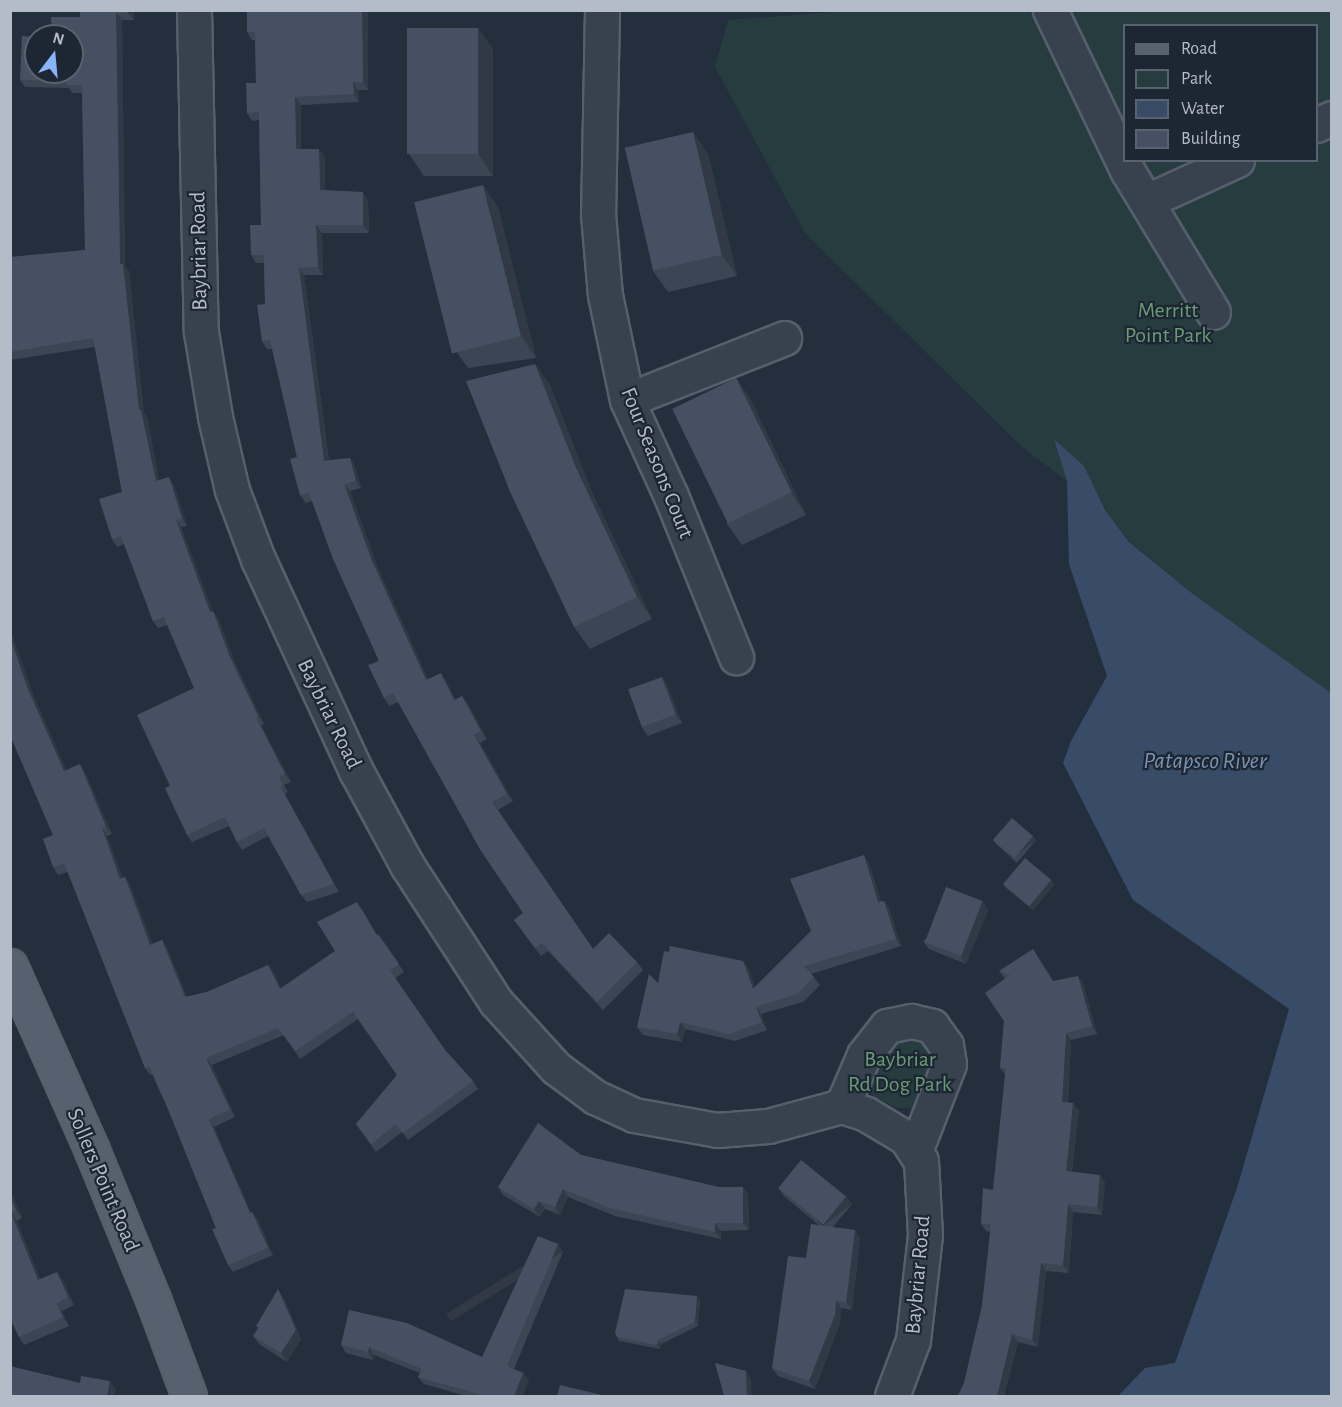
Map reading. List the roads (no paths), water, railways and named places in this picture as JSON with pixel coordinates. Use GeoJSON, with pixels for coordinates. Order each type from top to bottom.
{"type":"FeatureCollection","features":[{"type":"Feature","properties":{"kind":"main road","name":"Sollers Point Road"},"geometry":{"type":"LineString","coordinates":[[10,966],[100,1170],[189,1396]]}},
{"type":"Feature","properties":{"kind":"street","name":"Baybriar Road"},"geometry":{"type":"LineString","coordinates":[[194,10],[201,332],[214,417],[232,490],[258,559],[310,676],[356,771],[407,865],[496,1002],[556,1068],[596,1098],[634,1115],[717,1130],[768,1126],[842,1106],[886,1124],[906,1138],[921,1161],[925,1235],[913,1340],[892,1396]]}},
{"type":"Feature","properties":{"kind":"street","name":"Four Seasons Court"},"geometry":{"type":"LineString","coordinates":[[602,10],[598,214],[605,295],[627,400],[671,496],[736,657]]}},
{"type":"Feature","properties":{"kind":"street"},"geometry":{"type":"LineString","coordinates":[[1050,10],[1123,162]]}},
{"type":"Feature","properties":{"kind":"street"},"geometry":{"type":"LineString","coordinates":[[1318,125],[1332,118]]}},
{"type":"Feature","properties":{"kind":"street"},"geometry":{"type":"LineString","coordinates":[[1123,162],[1213,312]]}},
{"type":"Feature","properties":{"kind":"street"},"geometry":{"type":"LineString","coordinates":[[1147,201],[1233,162]]}},
{"type":"Feature","properties":{"kind":"street"},"geometry":{"type":"LineString","coordinates":[[627,400],[784,338]]}},
{"type":"Feature","properties":{"kind":"street"},"geometry":{"type":"LineString","coordinates":[[842,1106],[864,1055],[888,1026],[911,1021],[932,1026],[946,1045],[950,1065],[915,1151]]}},
{"type":"Feature","properties":{"kind":"water","name":"Patapsco River"},"geometry":{"type":"Polygon","coordinates":[[[1054,439],[1084,466],[1105,510],[1129,542],[1193,594],[1331,693],[1331,1396],[1118,1396],[1145,1368],[1175,1363],[1237,1188],[1289,1009],[1133,900],[1063,763],[1071,741],[1107,676],[1069,564],[1067,481],[1054,439]]]}},
{"type":"Feature","properties":{"kind":"park label","name":"Merritt Point Park"},"geometry":{"type":"Point","coordinates":[1168,322]}},
{"type":"Feature","properties":{"kind":"park label","name":"Baybriar Rd Dog Park"},"geometry":{"type":"Point","coordinates":[900,1072]}}]}
